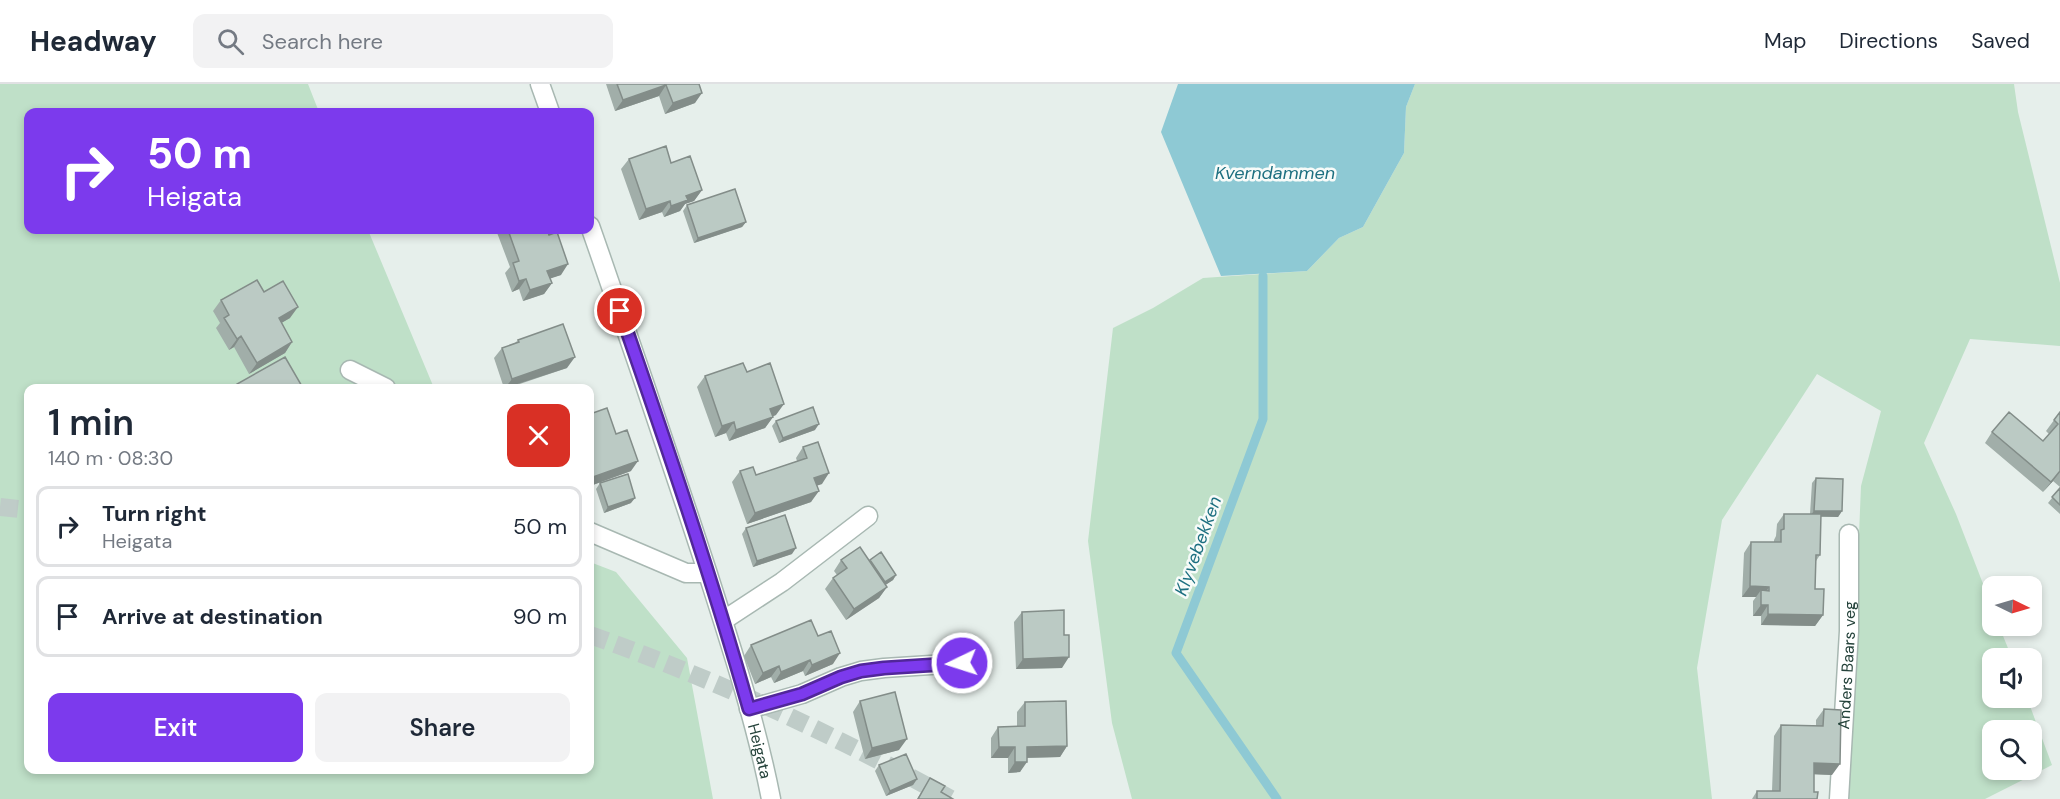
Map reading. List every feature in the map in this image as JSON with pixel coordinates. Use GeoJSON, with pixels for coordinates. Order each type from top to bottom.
{"type":"FeatureCollection","features":[{"type":"Feature","properties":{"kind":"street"},"geometry":{"type":"LineString","coordinates":[[540,84],[549,108]]}},
{"type":"Feature","properties":{"kind":"street","name":"Heigata"},"geometry":{"type":"LineString","coordinates":[[593,234],[674,467],[724,620],[771,799]]}},
{"type":"Feature","properties":{"kind":"street"},"geometry":{"type":"LineString","coordinates":[[350,370],[379,384]]}},
{"type":"Feature","properties":{"kind":"street"},"geometry":{"type":"LineString","coordinates":[[724,620],[782,582],[868,516]]}},
{"type":"Feature","properties":{"kind":"street"},"geometry":{"type":"LineString","coordinates":[[594,534],[686,573],[707,573]]}},
{"type":"Feature","properties":{"kind":"street","name":"Anders Baars veg"},"geometry":{"type":"LineString","coordinates":[[1839,799],[1849,631],[1849,534]]}},
{"type":"Feature","properties":{"kind":"street"},"geometry":{"type":"LineString","coordinates":[[749,709],[802,694],[861,671],[962,663]]}},
{"type":"Feature","properties":{"kind":"green space"},"geometry":{"type":"Polygon","coordinates":[[[0,84],[308,84],[317,108],[24,108],[24,234],[370,234],[432,384],[24,384],[24,774],[594,774],[594,564],[616,572],[687,658],[713,799],[0,799],[0,84]]]}},
{"type":"Feature","properties":{"kind":"green space"},"geometry":{"type":"Polygon","coordinates":[[[1415,84],[2014,84],[2018,112],[2060,283],[2060,346],[1970,339],[1924,443],[1956,514],[1982,581],[1982,636],[2003,636],[2008,648],[1982,648],[1982,708],[2031,708],[2035,720],[1982,720],[1982,780],[2022,780],[1985,799],[1848,799],[1861,486],[1881,411],[1817,374],[1722,520],[1697,668],[1712,799],[1132,799],[1112,723],[1088,541],[1113,328],[1153,308],[1203,278],[1307,271],[1339,238],[1363,227],[1404,153],[1406,107],[1415,84]]]}},
{"type":"Feature","properties":{"kind":"green space"},"geometry":{"type":"Polygon","coordinates":[[[2042,738],[2052,765],[2042,770],[2042,738]]]}},
{"type":"Feature","properties":{"kind":"water","name":"Kverndammen"},"geometry":{"type":"Polygon","coordinates":[[[1178,84],[1415,84],[1406,107],[1404,153],[1363,227],[1339,238],[1307,271],[1221,276],[1161,132],[1178,84]]]}},
{"type":"Feature","properties":{"kind":"building"},"geometry":{"type":"Polygon","coordinates":[[[617,84],[699,84],[702,93],[673,103],[666,85],[623,100],[617,84]]]}},
{"type":"Feature","properties":{"kind":"building"},"geometry":{"type":"Polygon","coordinates":[[[666,146],[671,163],[690,156],[702,190],[686,196],[688,200],[671,206],[670,201],[646,209],[629,159],[666,146]]]}},
{"type":"Feature","properties":{"kind":"building"},"geometry":{"type":"Polygon","coordinates":[[[735,189],[746,222],[698,238],[687,205],[735,189]]]}},
{"type":"Feature","properties":{"kind":"building"},"geometry":{"type":"Polygon","coordinates":[[[509,234],[558,234],[568,264],[547,271],[552,283],[530,290],[526,279],[519,281],[513,263],[519,261],[509,234]]]}},
{"type":"Feature","properties":{"kind":"building"},"geometry":{"type":"Polygon","coordinates":[[[257,280],[264,292],[283,281],[298,307],[279,318],[292,342],[257,363],[241,336],[237,339],[224,318],[229,315],[221,300],[257,280]]]}},
{"type":"Feature","properties":{"kind":"building"},"geometry":{"type":"Polygon","coordinates":[[[563,324],[575,357],[512,379],[502,348],[563,324]]]}},
{"type":"Feature","properties":{"kind":"building"},"geometry":{"type":"Polygon","coordinates":[[[285,357],[301,384],[237,384],[285,357]]]}},
{"type":"Feature","properties":{"kind":"building"},"geometry":{"type":"Polygon","coordinates":[[[743,363],[747,372],[770,363],[784,404],[770,409],[773,417],[736,430],[734,422],[722,426],[705,376],[743,363]]]}},
{"type":"Feature","properties":{"kind":"building"},"geometry":{"type":"Polygon","coordinates":[[[813,407],[819,424],[783,438],[776,421],[813,407]]]}},
{"type":"Feature","properties":{"kind":"building"},"geometry":{"type":"Polygon","coordinates":[[[607,408],[616,434],[627,430],[638,461],[594,477],[594,413],[607,408]]]}},
{"type":"Feature","properties":{"kind":"building"},"geometry":{"type":"Polygon","coordinates":[[[2009,412],[2043,441],[2058,424],[2054,420],[2060,412],[2060,471],[2051,482],[1992,432],[2009,412]]]}},
{"type":"Feature","properties":{"kind":"building"},"geometry":{"type":"Polygon","coordinates":[[[818,442],[829,473],[814,478],[819,491],[755,513],[740,471],[753,467],[756,475],[807,458],[803,447],[818,442]]]}},
{"type":"Feature","properties":{"kind":"building"},"geometry":{"type":"Polygon","coordinates":[[[628,474],[635,498],[608,507],[600,483],[628,474]]]}},
{"type":"Feature","properties":{"kind":"building"},"geometry":{"type":"Polygon","coordinates":[[[1816,478],[1843,479],[1842,511],[1814,511],[1816,478]]]}},
{"type":"Feature","properties":{"kind":"building"},"geometry":{"type":"Polygon","coordinates":[[[2060,488],[2060,505],[2052,497],[2060,488]]]}},
{"type":"Feature","properties":{"kind":"building"},"geometry":{"type":"Polygon","coordinates":[[[1784,514],[1821,514],[1820,555],[1816,555],[1815,589],[1824,589],[1823,615],[1768,614],[1768,605],[1761,605],[1761,590],[1769,591],[1769,587],[1750,586],[1751,542],[1781,542],[1784,514]]]}},
{"type":"Feature","properties":{"kind":"building"},"geometry":{"type":"Polygon","coordinates":[[[785,515],[796,548],[757,561],[746,528],[785,515]]]}},
{"type":"Feature","properties":{"kind":"building"},"geometry":{"type":"Polygon","coordinates":[[[860,547],[887,587],[854,609],[833,578],[847,568],[841,560],[860,547]]]}},
{"type":"Feature","properties":{"kind":"building"},"geometry":{"type":"Polygon","coordinates":[[[881,552],[896,575],[885,582],[870,560],[881,552]]]}},
{"type":"Feature","properties":{"kind":"building"},"geometry":{"type":"Polygon","coordinates":[[[1064,610],[1064,635],[1069,635],[1069,657],[1023,659],[1022,612],[1064,610]]]}},
{"type":"Feature","properties":{"kind":"building"},"geometry":{"type":"Polygon","coordinates":[[[811,620],[818,636],[831,631],[840,653],[812,665],[810,660],[781,672],[779,666],[763,673],[751,645],[811,620]]]}},
{"type":"Feature","properties":{"kind":"building"},"geometry":{"type":"Polygon","coordinates":[[[895,692],[907,739],[872,748],[860,701],[895,692]]]}},
{"type":"Feature","properties":{"kind":"building"},"geometry":{"type":"Polygon","coordinates":[[[1066,701],[1067,746],[1027,747],[1027,762],[1015,762],[1015,747],[999,747],[998,727],[1025,726],[1025,702],[1066,701]]]}},
{"type":"Feature","properties":{"kind":"building"},"geometry":{"type":"Polygon","coordinates":[[[1824,709],[1841,710],[1840,764],[1814,763],[1814,792],[1818,792],[1817,799],[1757,799],[1757,791],[1780,791],[1781,725],[1823,726],[1824,709]]]}},
{"type":"Feature","properties":{"kind":"building"},"geometry":{"type":"Polygon","coordinates":[[[906,754],[917,779],[890,791],[879,765],[906,754]]]}},
{"type":"Feature","properties":{"kind":"building"},"geometry":{"type":"Polygon","coordinates":[[[930,778],[945,786],[941,792],[953,799],[918,799],[930,778]]]}},
{"type":"Feature","properties":{"kind":"waterway","name":"Klyvebekken"},"geometry":{"type":"LineString","coordinates":[[1263,276],[1263,419],[1176,653],[1277,799]]}},
{"type":"Feature","properties":{"kind":"tunnel"},"geometry":{"type":"LineString","coordinates":[[0,507],[24,510]]}},
{"type":"Feature","properties":{"kind":"tunnel"},"geometry":{"type":"LineString","coordinates":[[594,636],[683,670],[774,709],[951,799]]}},
{"type":"Feature","properties":{"kind":"route"},"geometry":{"type":"LineString","coordinates":[[620,311],[724,620],[749,709],[802,694],[861,671],[962,663]]}}]}
